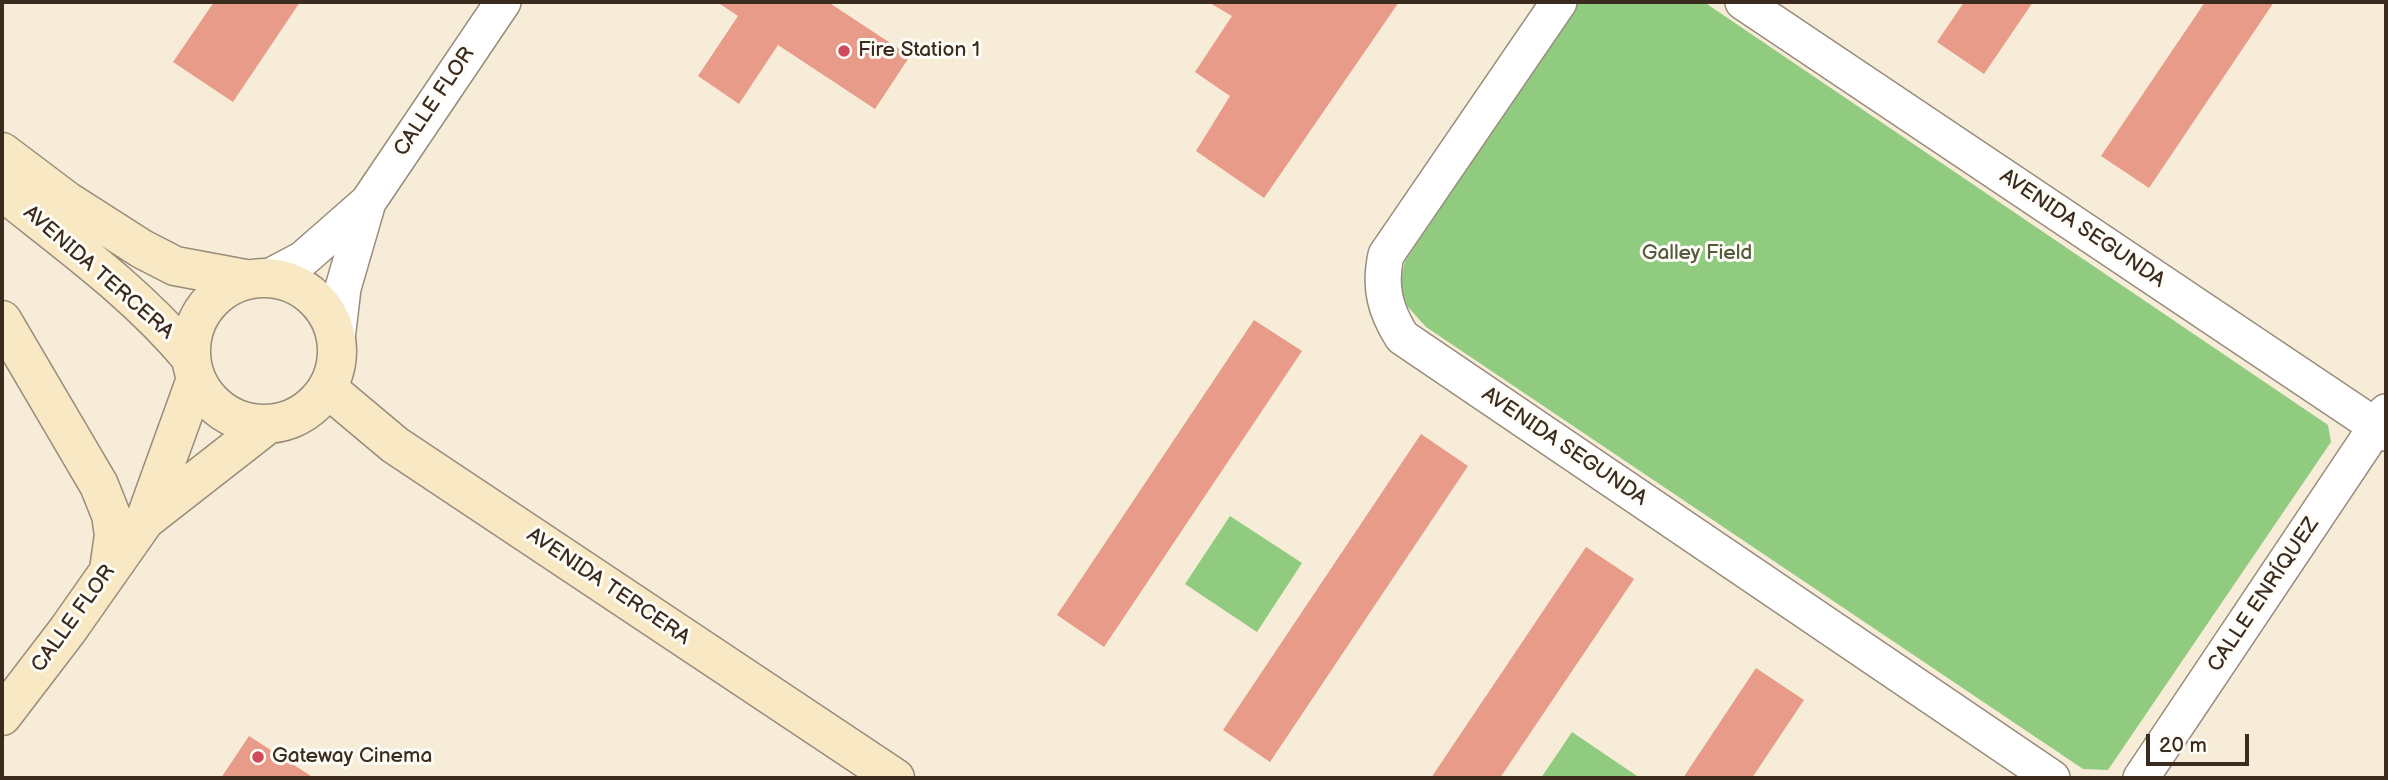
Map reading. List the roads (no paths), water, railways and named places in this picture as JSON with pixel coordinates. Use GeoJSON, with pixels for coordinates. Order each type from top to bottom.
{"type":"FeatureCollection","features":[{"type":"Feature","properties":{"kind":"street","name":"CALLE FLOR"},"geometry":{"type":"LineString","coordinates":[[257,278],[303,259],[368,202],[503,2]]}},
{"type":"Feature","properties":{"kind":"street","name":"AVENIDA SEGUNDA"},"geometry":{"type":"LineString","coordinates":[[1559,2],[1385,255],[1383,296],[1391,319],[1402,337],[2052,778]]}},
{"type":"Feature","properties":{"kind":"street","name":"AVENIDA SEGUNDA"},"geometry":{"type":"LineString","coordinates":[[1743,2],[2383,424]]}},
{"type":"Feature","properties":{"kind":"street","name":"AVENIDA TERCERA"},"geometry":{"type":"LineString","coordinates":[[2,152],[67,201],[142,249],[175,266],[257,278]]}},
{"type":"Feature","properties":{"kind":"street","name":"AVENIDA TERCERA"},"geometry":{"type":"LineString","coordinates":[[2,191],[144,307],[167,329],[193,369]]}},
{"type":"Feature","properties":{"kind":"street","name":"CALLE FLOR"},"geometry":{"type":"LineString","coordinates":[[337,339],[343,288],[368,202]]}},
{"type":"Feature","properties":{"kind":"street"},"geometry":{"type":"LineString","coordinates":[[257,278],[293,282],[313,295],[328,315],[337,339],[336,364],[327,388],[312,407],[291,419],[268,424],[244,422],[222,412],[207,397],[193,369],[191,337],[198,318],[210,301],[226,288],[257,278]]}},
{"type":"Feature","properties":{"kind":"street"},"geometry":{"type":"LineString","coordinates":[[2,320],[99,485],[111,515],[114,535],[109,570]]}},
{"type":"Feature","properties":{"kind":"street","name":"CALLE FLOR"},"geometry":{"type":"LineString","coordinates":[[145,520],[193,369]]}},
{"type":"Feature","properties":{"kind":"street","name":"AVENIDA TERCERA"},"geometry":{"type":"LineString","coordinates":[[327,388],[395,446],[895,778]]}},
{"type":"Feature","properties":{"kind":"street","name":"CALLE FLOR"},"geometry":{"type":"LineString","coordinates":[[2,716],[67,631],[145,520],[268,424]]}},
{"type":"Feature","properties":{"kind":"street","name":"CALLE ENRÍQUEZ"},"geometry":{"type":"LineString","coordinates":[[2141,778],[2383,424]]}},
{"type":"Feature","properties":{"kind":"place","name":"Fire Station 1"},"geometry":{"type":"Point","coordinates":[844,51]}},
{"type":"Feature","properties":{"kind":"place","name":"Gateway Cinema"},"geometry":{"type":"Point","coordinates":[258,757]}},
{"type":"Feature","properties":{"kind":"park label","name":"Galley Field"},"geometry":{"type":"Point","coordinates":[1697,254]}}]}
